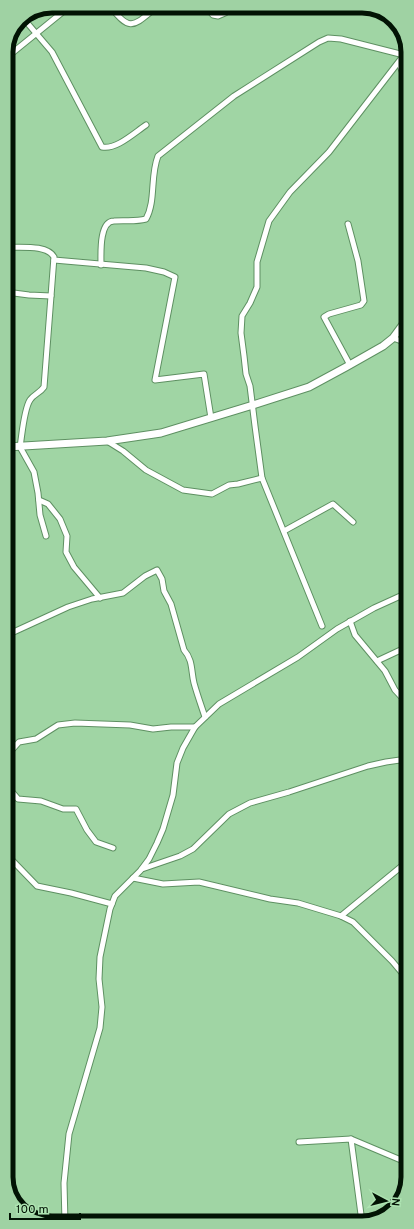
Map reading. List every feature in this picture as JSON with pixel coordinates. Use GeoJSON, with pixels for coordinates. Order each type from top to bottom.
{"type":"FeatureCollection","features":[{"type":"Feature","properties":{"kind":"street"},"geometry":{"type":"LineString","coordinates":[[13,52],[61,13]]}},
{"type":"Feature","properties":{"kind":"street"},"geometry":{"type":"LineString","coordinates":[[116,13],[123,22],[129,24],[137,23],[149,13]]}},
{"type":"Feature","properties":{"kind":"street"},"geometry":{"type":"LineString","coordinates":[[211,13],[218,16],[222,13]]}},
{"type":"Feature","properties":{"kind":"street"},"geometry":{"type":"LineString","coordinates":[[27,22],[52,52],[102,147],[108,148],[114,146],[146,125]]}},
{"type":"Feature","properties":{"kind":"street"},"geometry":{"type":"LineString","coordinates":[[101,265],[103,230],[106,224],[112,220],[137,222],[146,219],[150,212],[154,166],[158,156],[234,96],[319,42],[328,38],[341,38],[401,52]]}},
{"type":"Feature","properties":{"kind":"street"},"geometry":{"type":"LineString","coordinates":[[322,626],[262,478],[255,426],[254,406],[246,374],[242,316],[250,303],[257,286],[257,262],[269,221],[290,192],[329,152],[401,60]]}},
{"type":"Feature","properties":{"kind":"street"},"geometry":{"type":"LineString","coordinates":[[399,63],[401,68]]}},
{"type":"Feature","properties":{"kind":"street"},"geometry":{"type":"LineString","coordinates":[[348,224],[358,261],[364,301],[361,305],[324,316],[350,365]]}},
{"type":"Feature","properties":{"kind":"street"},"geometry":{"type":"LineString","coordinates":[[13,247],[38,248],[52,253],[54,260],[44,387],[29,401],[20,447],[34,472],[40,515],[46,536]]}},
{"type":"Feature","properties":{"kind":"street"},"geometry":{"type":"LineString","coordinates":[[54,260],[146,268],[164,272],[175,277],[155,380],[204,374],[211,418]]}},
{"type":"Feature","properties":{"kind":"street"},"geometry":{"type":"LineString","coordinates":[[13,293],[51,296]]}},
{"type":"Feature","properties":{"kind":"street"},"geometry":{"type":"LineString","coordinates":[[13,447],[108,441],[161,433],[254,406],[309,387],[383,346],[393,338],[401,327]]}},
{"type":"Feature","properties":{"kind":"street"},"geometry":{"type":"LineString","coordinates":[[393,338],[401,341]]}},
{"type":"Feature","properties":{"kind":"street"},"geometry":{"type":"LineString","coordinates":[[108,441],[146,470],[183,490],[212,494],[229,485],[262,478]]}},
{"type":"Feature","properties":{"kind":"street"},"geometry":{"type":"LineString","coordinates":[[39,500],[48,504],[60,519],[67,536],[66,552],[74,567],[100,598]]}},
{"type":"Feature","properties":{"kind":"street"},"geometry":{"type":"LineString","coordinates":[[284,532],[333,504],[352,522]]}},
{"type":"Feature","properties":{"kind":"street"},"geometry":{"type":"LineString","coordinates":[[13,632],[68,607],[92,599],[123,593],[145,576],[157,570],[171,604],[184,650],[191,662],[193,682],[205,717]]}},
{"type":"Feature","properties":{"kind":"street"},"geometry":{"type":"LineString","coordinates":[[65,1216],[64,1183],[69,1134],[100,1028],[102,1007],[99,979],[100,957],[112,904],[115,896],[142,869],[149,859],[163,829],[173,795],[177,763],[183,748],[195,727],[219,704],[298,657],[350,621],[401,596]]}},
{"type":"Feature","properties":{"kind":"street"},"geometry":{"type":"LineString","coordinates":[[350,621],[355,635],[385,671],[395,690],[401,696]]}},
{"type":"Feature","properties":{"kind":"street"},"geometry":{"type":"LineString","coordinates":[[377,661],[401,650]]}},
{"type":"Feature","properties":{"kind":"street"},"geometry":{"type":"LineString","coordinates":[[13,749],[19,742],[36,739],[58,725],[75,723],[130,725],[153,729],[195,727]]}},
{"type":"Feature","properties":{"kind":"street"},"geometry":{"type":"LineString","coordinates":[[142,869],[180,856],[193,849],[219,822],[229,814],[250,803],[289,792],[360,768],[401,760]]}},
{"type":"Feature","properties":{"kind":"street"},"geometry":{"type":"LineString","coordinates":[[13,793],[18,799],[41,801],[63,809],[76,809],[87,830],[96,842],[113,848]]}},
{"type":"Feature","properties":{"kind":"street"},"geometry":{"type":"LineString","coordinates":[[13,861],[37,886],[112,904]]}},
{"type":"Feature","properties":{"kind":"street"},"geometry":{"type":"LineString","coordinates":[[341,916],[401,867]]}},
{"type":"Feature","properties":{"kind":"street"},"geometry":{"type":"LineString","coordinates":[[133,878],[163,884],[199,882],[270,899],[298,903],[341,916],[353,922],[401,972]]}},
{"type":"Feature","properties":{"kind":"street"},"geometry":{"type":"LineString","coordinates":[[299,1142],[351,1139],[401,1160]]}},
{"type":"Feature","properties":{"kind":"street"},"geometry":{"type":"LineString","coordinates":[[351,1139],[361,1216]]}}]}
